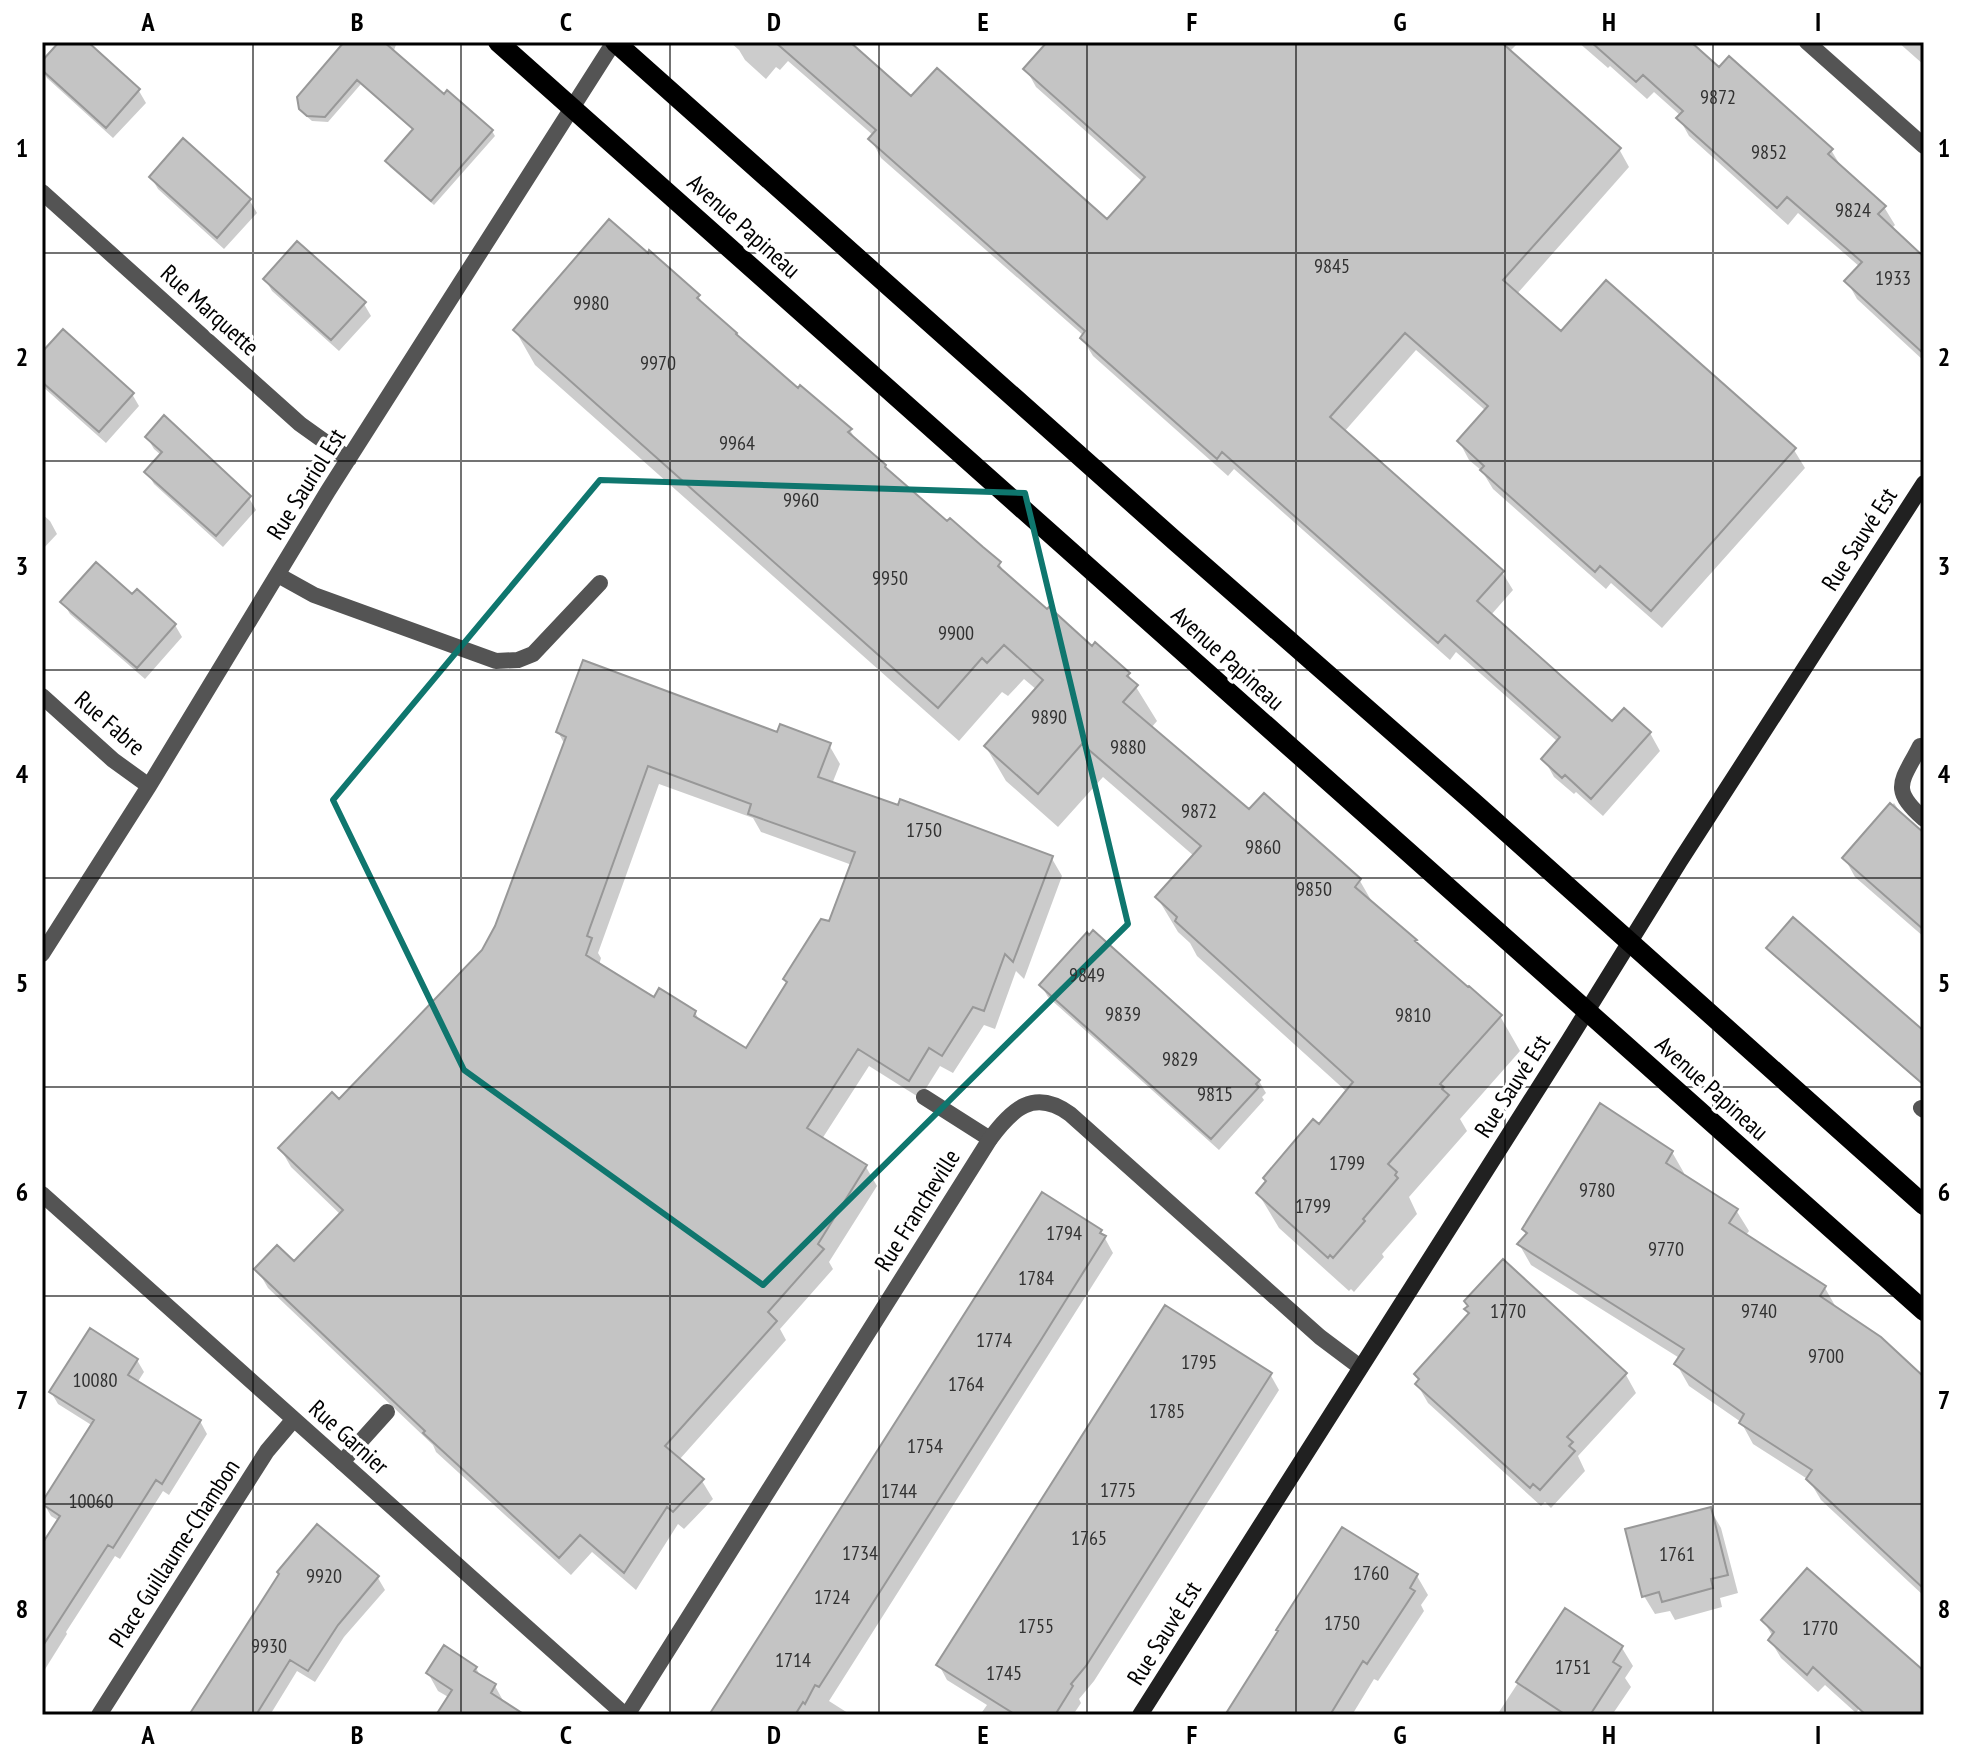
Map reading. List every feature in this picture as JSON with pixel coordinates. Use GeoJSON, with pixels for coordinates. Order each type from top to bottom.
{"type":"FeatureCollection","features":[{"type":"Feature","properties":{"kind":"main road","name":"Avenue Papineau"},"geometry":{"type":"LineString","coordinates":[[498,42],[1924,1311]]}},
{"type":"Feature","properties":{"kind":"main road"},"geometry":{"type":"LineString","coordinates":[[614,42],[1924,1205]]}},
{"type":"Feature","properties":{"kind":"main road","name":"Rue Sauvé Est"},"geometry":{"type":"LineString","coordinates":[[1140,1715],[1680,861],[1924,483]]}},
{"type":"Feature","properties":{"kind":"street","name":"Rue Sauriol Est"},"geometry":{"type":"LineString","coordinates":[[42,954],[349,459],[614,42]]}},
{"type":"Feature","properties":{"kind":"street"},"geometry":{"type":"LineString","coordinates":[[1807,42],[1924,146]]}},
{"type":"Feature","properties":{"kind":"street","name":"Rue Marquette"},"geometry":{"type":"LineString","coordinates":[[42,192],[300,424],[349,459]]}},
{"type":"Feature","properties":{"kind":"street"},"geometry":{"type":"LineString","coordinates":[[278,575],[314,595],[496,661],[518,660],[533,654],[600,583]]}},
{"type":"Feature","properties":{"kind":"street","name":"Rue Fabre"},"geometry":{"type":"LineString","coordinates":[[42,696],[113,760],[149,786]]}},
{"type":"Feature","properties":{"kind":"street"},"geometry":{"type":"LineString","coordinates":[[1920,746],[1904,778],[1902,794],[1924,819]]}},
{"type":"Feature","properties":{"kind":"street"},"geometry":{"type":"LineString","coordinates":[[924,1097],[990,1139]]}},
{"type":"Feature","properties":{"kind":"street","name":"Rue Francheville"},"geometry":{"type":"LineString","coordinates":[[626,1715],[990,1139],[1009,1114],[1025,1104],[1044,1102],[1063,1108],[1320,1337],[1360,1367]]}},
{"type":"Feature","properties":{"kind":"street","name":"Rue Garnier"},"geometry":{"type":"LineString","coordinates":[[42,1194],[626,1715]]}},
{"type":"Feature","properties":{"kind":"street"},"geometry":{"type":"LineString","coordinates":[[342,1462],[387,1412]]}},
{"type":"Feature","properties":{"kind":"street","name":"Place Guillaume-Chambon"},"geometry":{"type":"LineString","coordinates":[[99,1715],[267,1451],[294,1419]]}},
{"type":"Feature","properties":{"kind":"highlighted area"},"geometry":{"type":"Polygon","coordinates":[[[600,480],[1025,493],[1128,924],[763,1285],[464,1070],[333,800],[600,480]]]}},
{"type":"Feature","properties":{"kind":"building"},"geometry":{"type":"Polygon","coordinates":[[[59,42],[88,42],[140,89],[106,128],[42,70],[42,61],[59,42]]]}},
{"type":"Feature","properties":{"kind":"building"},"geometry":{"type":"Polygon","coordinates":[[[344,42],[384,42],[444,94],[447,90],[493,130],[431,201],[385,161],[413,129],[357,80],[325,117],[307,116],[299,109],[297,97],[344,42]]]}},
{"type":"Feature","properties":{"kind":"building"},"geometry":{"type":"Polygon","coordinates":[[[775,42],[850,42],[911,96],[937,68],[1107,219],[1145,177],[1023,69],[1047,42],[1501,42],[1621,148],[1503,280],[1561,331],[1606,280],[1796,448],[1651,611],[1600,566],[1595,572],[1480,470],[1484,466],[1457,441],[1488,406],[1405,333],[1330,417],[1504,571],[1477,601],[1612,721],[1624,708],[1651,732],[1591,799],[1565,775],[1562,778],[1541,759],[1560,737],[1445,635],[1438,643],[1222,452],[1217,459],[1080,338],[1085,331],[868,139],[876,130],[775,42]]]}},
{"type":"Feature","properties":{"kind":"building"},"geometry":{"type":"Polygon","coordinates":[[[1591,42],[1691,42],[1719,67],[1729,56],[1833,149],[1828,154],[1886,206],[1878,214],[1924,257],[1924,354],[1844,281],[1862,262],[1787,197],[1777,208],[1676,118],[1683,111],[1643,75],[1636,82],[1591,42]]]}},
{"type":"Feature","properties":{"kind":"building"},"geometry":{"type":"Polygon","coordinates":[[[183,138],[251,199],[217,238],[149,177],[183,138]]]}},
{"type":"Feature","properties":{"kind":"building"},"geometry":{"type":"Polygon","coordinates":[[[609,219],[700,295],[697,298],[798,388],[800,385],[852,429],[848,432],[885,467],[947,521],[950,518],[1001,562],[998,566],[1047,609],[1049,607],[1092,646],[1095,642],[1130,673],[1127,676],[1138,685],[1123,702],[1249,809],[1264,793],[1361,879],[1355,887],[1502,1015],[1440,1084],[1449,1095],[1388,1164],[1397,1172],[1395,1175],[1398,1178],[1333,1258],[1330,1255],[1328,1258],[1256,1193],[1266,1181],[1263,1178],[1313,1119],[1319,1124],[1353,1082],[1175,921],[1177,917],[1155,897],[1201,846],[1082,744],[1038,794],[984,746],[1043,680],[1004,645],[987,663],[982,658],[938,708],[513,330],[609,219]]]}},
{"type":"Feature","properties":{"kind":"building"},"geometry":{"type":"Polygon","coordinates":[[[297,241],[366,302],[331,340],[263,279],[297,241]]]}},
{"type":"Feature","properties":{"kind":"building"},"geometry":{"type":"Polygon","coordinates":[[[63,329],[134,393],[99,432],[42,382],[42,352],[63,329]]]}},
{"type":"Feature","properties":{"kind":"building"},"geometry":{"type":"Polygon","coordinates":[[[164,415],[251,496],[216,536],[144,472],[162,452],[145,437],[164,415]]]}},
{"type":"Feature","properties":{"kind":"building"},"geometry":{"type":"Polygon","coordinates":[[[96,562],[132,594],[137,589],[176,624],[137,668],[60,602],[96,562]]]}},
{"type":"Feature","properties":{"kind":"building"},"geometry":{"type":"Polygon","coordinates":[[[583,660],[777,732],[780,724],[831,743],[818,777],[898,805],[900,799],[1053,856],[1013,962],[1005,954],[984,1011],[973,1007],[942,1056],[929,1048],[909,1081],[858,1049],[807,1128],[867,1165],[818,1244],[824,1249],[768,1312],[777,1321],[665,1446],[704,1479],[673,1512],[667,1507],[624,1573],[580,1535],[559,1558],[423,1433],[425,1431],[254,1269],[277,1245],[294,1261],[343,1210],[278,1148],[332,1092],[339,1099],[482,950],[495,926],[566,737],[556,732],[583,660]],[[648,766],[587,936],[592,938],[586,955],[654,997],[659,988],[696,1011],[694,1016],[746,1048],[787,982],[783,979],[821,919],[829,921],[855,852],[748,814],[751,804],[648,766]]]}},
{"type":"Feature","properties":{"kind":"building"},"geometry":{"type":"Polygon","coordinates":[[[1890,803],[1924,833],[1924,930],[1842,858],[1890,803]]]}},
{"type":"Feature","properties":{"kind":"building"},"geometry":{"type":"Polygon","coordinates":[[[1793,917],[1924,1031],[1924,1085],[1766,948],[1793,917]]]}},
{"type":"Feature","properties":{"kind":"building"},"geometry":{"type":"Polygon","coordinates":[[[1093,930],[1260,1080],[1256,1084],[1259,1087],[1211,1139],[1039,985],[1087,932],[1089,935],[1093,930]]]}},
{"type":"Feature","properties":{"kind":"building"},"geometry":{"type":"Polygon","coordinates":[[[1600,1103],[1673,1151],[1666,1163],[1738,1209],[1729,1223],[1826,1286],[1820,1296],[1881,1337],[1924,1377],[1924,1589],[1806,1479],[1812,1470],[1739,1423],[1744,1414],[1674,1364],[1684,1349],[1517,1244],[1527,1233],[1522,1229],[1600,1103]]]}},
{"type":"Feature","properties":{"kind":"building"},"geometry":{"type":"Polygon","coordinates":[[[1042,1192],[1102,1230],[1100,1233],[1106,1236],[1039,1343],[819,1687],[815,1685],[805,1704],[803,1702],[795,1715],[709,1715],[1042,1192]]]}},
{"type":"Feature","properties":{"kind":"building"},"geometry":{"type":"Polygon","coordinates":[[[1503,1259],[1627,1373],[1567,1437],[1573,1442],[1569,1446],[1575,1451],[1540,1490],[1533,1484],[1530,1488],[1415,1384],[1419,1379],[1414,1374],[1469,1313],[1464,1309],[1468,1306],[1464,1301],[1503,1259]]]}},
{"type":"Feature","properties":{"kind":"building"},"geometry":{"type":"Polygon","coordinates":[[[1165,1305],[1272,1373],[1086,1666],[1071,1684],[1073,1686],[1055,1715],[1016,1715],[936,1665],[1165,1305]]]}},
{"type":"Feature","properties":{"kind":"building"},"geometry":{"type":"Polygon","coordinates":[[[90,1328],[138,1359],[128,1375],[201,1420],[162,1484],[156,1480],[113,1548],[108,1545],[42,1647],[42,1544],[60,1516],[42,1502],[94,1420],[49,1392],[90,1328]]]}},
{"type":"Feature","properties":{"kind":"building"},"geometry":{"type":"Polygon","coordinates":[[[1711,1507],[1728,1575],[1711,1579],[1713,1588],[1662,1602],[1659,1592],[1642,1597],[1625,1529],[1711,1507]]]}},
{"type":"Feature","properties":{"kind":"building"},"geometry":{"type":"Polygon","coordinates":[[[317,1524],[379,1576],[338,1625],[308,1671],[290,1660],[256,1715],[189,1715],[279,1574],[277,1572],[317,1524]]]}},
{"type":"Feature","properties":{"kind":"building"},"geometry":{"type":"Polygon","coordinates":[[[1342,1527],[1418,1574],[1410,1588],[1415,1591],[1367,1664],[1363,1661],[1330,1715],[1225,1715],[1276,1630],[1342,1527]]]}},
{"type":"Feature","properties":{"kind":"building"},"geometry":{"type":"Polygon","coordinates":[[[1807,1568],[1924,1671],[1924,1715],[1866,1715],[1813,1667],[1807,1675],[1768,1640],[1774,1632],[1761,1620],[1807,1568]]]}},
{"type":"Feature","properties":{"kind":"building"},"geometry":{"type":"Polygon","coordinates":[[[1565,1608],[1623,1646],[1613,1662],[1621,1667],[1590,1715],[1566,1715],[1516,1682],[1565,1608]]]}},
{"type":"Feature","properties":{"kind":"building"},"geometry":{"type":"Polygon","coordinates":[[[444,1645],[477,1667],[474,1671],[496,1684],[491,1693],[525,1715],[436,1715],[452,1690],[426,1673],[444,1645]]]}}]}
